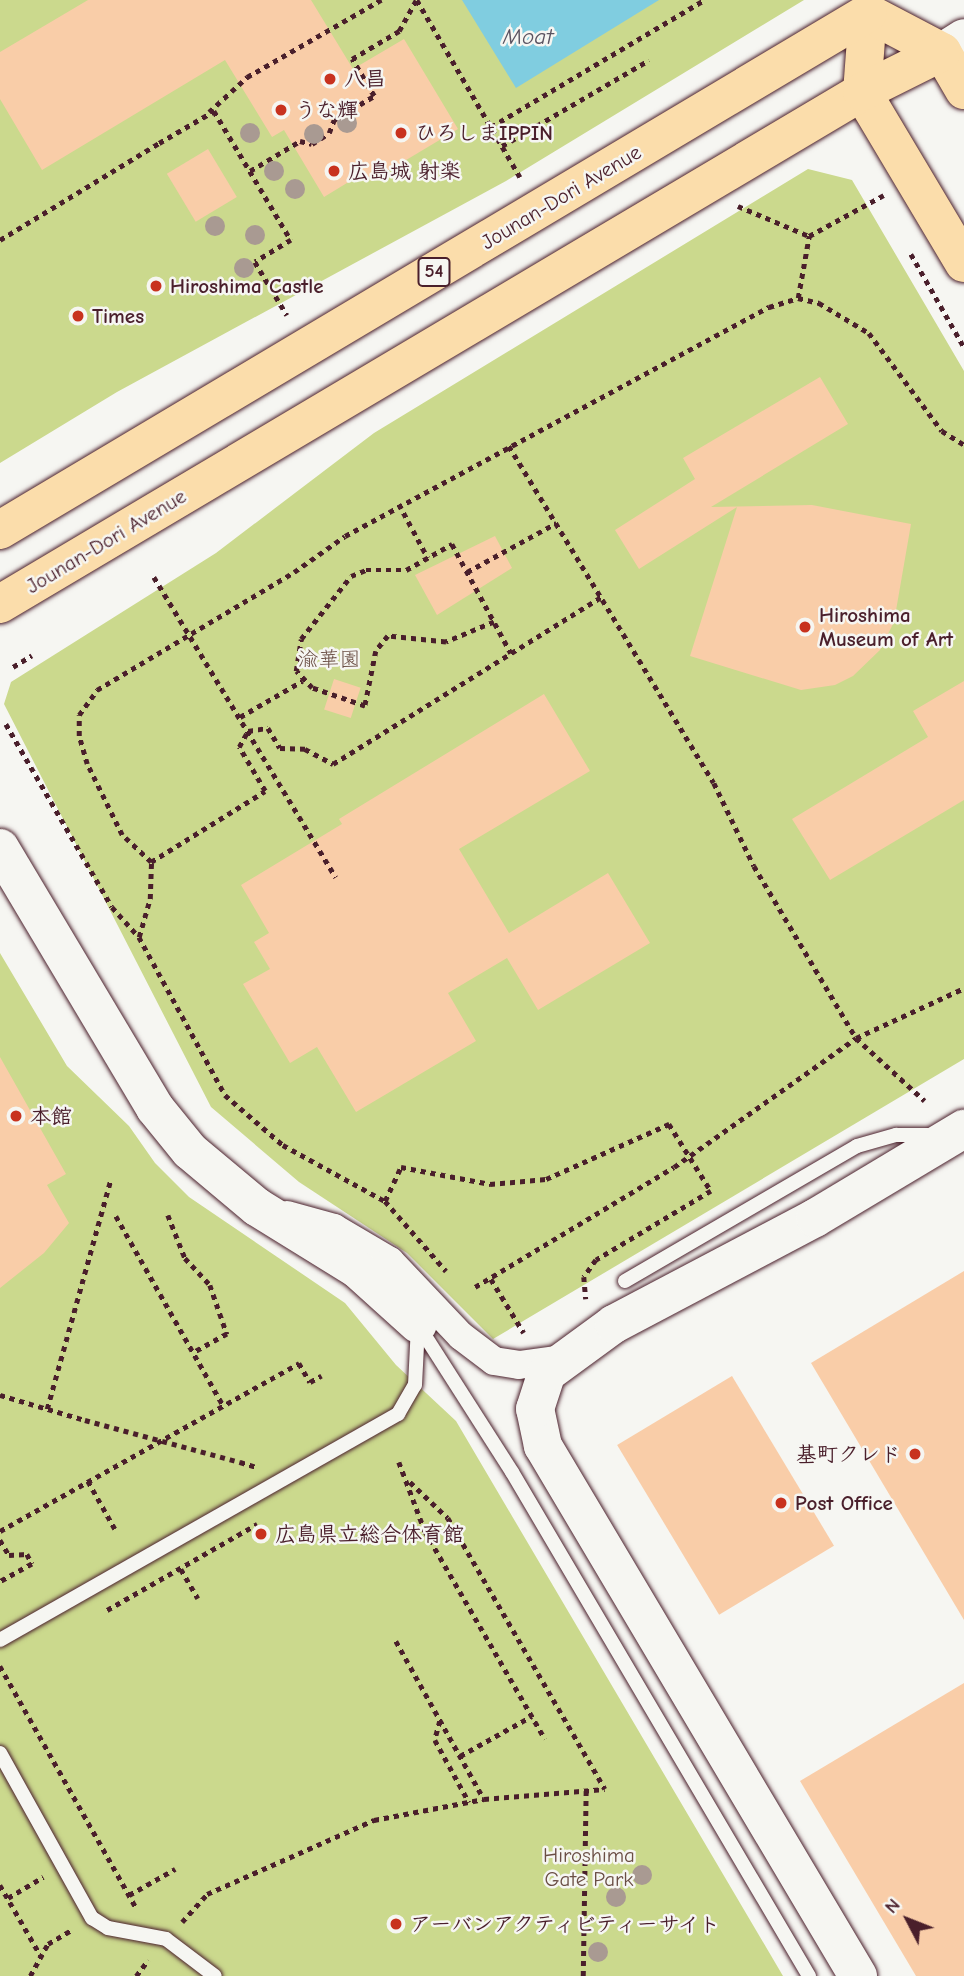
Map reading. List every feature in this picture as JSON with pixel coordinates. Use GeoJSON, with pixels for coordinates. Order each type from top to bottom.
{"type":"FeatureCollection","features":[{"type":"Feature","properties":{"kind":"highway"},"geometry":{"type":"LineString","coordinates":[[964,90],[953,45],[879,7],[862,92],[964,263]]}},
{"type":"Feature","properties":{"kind":"highway","name":"Jounan-Dori Avenue"},"geometry":{"type":"LineString","coordinates":[[0,530],[879,7]]}},
{"type":"Feature","properties":{"kind":"highway","name":"Jounan-Dori Avenue"},"geometry":{"type":"LineString","coordinates":[[0,604],[862,92],[953,45]]}},
{"type":"Feature","properties":{"kind":"street"},"geometry":{"type":"LineString","coordinates":[[0,848],[155,1108],[190,1151],[257,1208],[357,1269],[418,1324]]}},
{"type":"Feature","properties":{"kind":"street"},"geometry":{"type":"LineString","coordinates":[[858,1976],[543,1446],[535,1409],[538,1390],[547,1373],[614,1324],[743,1256],[959,1132]]}},
{"type":"Feature","properties":{"kind":"street"},"geometry":{"type":"LineString","coordinates":[[257,1208],[334,1228],[372,1249],[406,1276],[468,1343],[494,1360],[519,1365],[564,1359]]}},
{"type":"Feature","properties":{"kind":"lane"},"geometry":{"type":"LineString","coordinates":[[625,1281],[857,1146],[897,1135],[959,1132]]}},
{"type":"Feature","properties":{"kind":"lane"},"geometry":{"type":"LineString","coordinates":[[0,1640],[398,1414],[415,1385],[418,1324]]}},
{"type":"Feature","properties":{"kind":"lane"},"geometry":{"type":"LineString","coordinates":[[418,1324],[512,1472],[809,1976]]}},
{"type":"Feature","properties":{"kind":"lane"},"geometry":{"type":"LineString","coordinates":[[0,1754],[92,1918],[108,1928],[166,1939],[215,1976]]}},
{"type":"Feature","properties":{"kind":"path"},"geometry":{"type":"LineString","coordinates":[[204,117],[247,78],[381,0]]}},
{"type":"Feature","properties":{"kind":"path"},"geometry":{"type":"LineString","coordinates":[[250,171],[300,141],[312,144],[329,133],[334,120],[374,96],[352,59],[399,31],[416,0]]}},
{"type":"Feature","properties":{"kind":"path"},"geometry":{"type":"LineString","coordinates":[[416,0],[520,177]]}},
{"type":"Feature","properties":{"kind":"path"},"geometry":{"type":"LineString","coordinates":[[491,127],[704,0]]}},
{"type":"Feature","properties":{"kind":"path"},"geometry":{"type":"LineString","coordinates":[[502,146],[649,60]]}},
{"type":"Feature","properties":{"kind":"path"},"geometry":{"type":"LineString","coordinates":[[0,240],[214,111],[291,240],[255,262],[287,315]]}},
{"type":"Feature","properties":{"kind":"path"},"geometry":{"type":"LineString","coordinates":[[809,236],[885,194]]}},
{"type":"Feature","properties":{"kind":"path"},"geometry":{"type":"LineString","coordinates":[[734,204],[809,236]]}},
{"type":"Feature","properties":{"kind":"path"},"geometry":{"type":"LineString","coordinates":[[798,298],[809,236]]}},
{"type":"Feature","properties":{"kind":"path"},"geometry":{"type":"LineString","coordinates":[[911,254],[964,347]]}},
{"type":"Feature","properties":{"kind":"path"},"geometry":{"type":"LineString","coordinates":[[139,937],[150,899],[151,862],[116,825],[87,764],[79,736],[79,715],[97,690],[190,636],[398,504],[769,307],[798,298],[819,303],[869,333],[942,431],[964,445]]}},
{"type":"Feature","properties":{"kind":"path"},"geometry":{"type":"LineString","coordinates":[[509,446],[714,783],[754,866],[856,1038],[925,1101]]}},
{"type":"Feature","properties":{"kind":"path"},"geometry":{"type":"LineString","coordinates":[[398,504],[428,558]]}},
{"type":"Feature","properties":{"kind":"path"},"geometry":{"type":"LineString","coordinates":[[467,572],[556,523]]}},
{"type":"Feature","properties":{"kind":"path"},"geometry":{"type":"LineString","coordinates":[[494,622],[446,642],[388,636],[376,651],[365,706],[302,681],[296,671],[298,648],[340,586],[366,570],[406,570],[452,544],[511,653]]}},
{"type":"Feature","properties":{"kind":"path"},"geometry":{"type":"LineString","coordinates":[[154,577],[336,877]]}},
{"type":"Feature","properties":{"kind":"path"},"geometry":{"type":"LineString","coordinates":[[248,731],[268,728],[280,748],[305,749],[333,764],[601,597]]}},
{"type":"Feature","properties":{"kind":"path"},"geometry":{"type":"LineString","coordinates":[[13,667],[32,655]]}},
{"type":"Feature","properties":{"kind":"path"},"geometry":{"type":"LineString","coordinates":[[240,717],[302,681]]}},
{"type":"Feature","properties":{"kind":"path"},"geometry":{"type":"LineString","coordinates":[[6,724],[112,907],[139,937],[225,1095],[283,1145],[385,1201],[450,1277]]}},
{"type":"Feature","properties":{"kind":"path"},"geometry":{"type":"LineString","coordinates":[[151,862],[265,791],[239,747],[248,731]]}},
{"type":"Feature","properties":{"kind":"path"},"geometry":{"type":"LineString","coordinates":[[475,1287],[690,1156],[856,1038],[964,988]]}},
{"type":"Feature","properties":{"kind":"path"},"geometry":{"type":"LineString","coordinates":[[385,1201],[401,1167],[490,1184],[546,1179],[669,1125],[711,1191],[596,1259],[584,1276],[586,1299]]}},
{"type":"Feature","properties":{"kind":"path"},"geometry":{"type":"LineString","coordinates":[[47,1409],[111,1179]]}},
{"type":"Feature","properties":{"kind":"path"},"geometry":{"type":"LineString","coordinates":[[168,1215],[185,1258],[210,1285],[227,1334],[193,1353]]}},
{"type":"Feature","properties":{"kind":"path"},"geometry":{"type":"LineString","coordinates":[[116,1216],[223,1405]]}},
{"type":"Feature","properties":{"kind":"path"},"geometry":{"type":"LineString","coordinates":[[491,1279],[524,1334]]}},
{"type":"Feature","properties":{"kind":"path"},"geometry":{"type":"LineString","coordinates":[[0,1531],[299,1363],[310,1382],[321,1376]]}},
{"type":"Feature","properties":{"kind":"path"},"geometry":{"type":"LineString","coordinates":[[0,1395],[240,1462]]}},
{"type":"Feature","properties":{"kind":"path"},"geometry":{"type":"LineString","coordinates":[[399,1462],[410,1482],[425,1531],[545,1739]]}},
{"type":"Feature","properties":{"kind":"path"},"geometry":{"type":"LineString","coordinates":[[88,1481],[115,1529]]}},
{"type":"Feature","properties":{"kind":"path"},"geometry":{"type":"LineString","coordinates":[[136,1976],[207,1894],[282,1857],[374,1820],[484,1799],[605,1789],[448,1518],[410,1482]]}},
{"type":"Feature","properties":{"kind":"path"},"geometry":{"type":"LineString","coordinates":[[96,1613],[181,1569],[263,1520]]}},
{"type":"Feature","properties":{"kind":"path"},"geometry":{"type":"LineString","coordinates":[[0,1540],[9,1555],[27,1554],[32,1564],[0,1582]]}},
{"type":"Feature","properties":{"kind":"path"},"geometry":{"type":"LineString","coordinates":[[181,1569],[198,1599]]}},
{"type":"Feature","properties":{"kind":"path"},"geometry":{"type":"LineString","coordinates":[[396,1641],[484,1799]]}},
{"type":"Feature","properties":{"kind":"path"},"geometry":{"type":"LineString","coordinates":[[0,1666],[138,1910],[144,1964]]}},
{"type":"Feature","properties":{"kind":"path"},"geometry":{"type":"LineString","coordinates":[[460,1756],[532,1716]]}},
{"type":"Feature","properties":{"kind":"path"},"geometry":{"type":"LineString","coordinates":[[440,1720],[435,1740],[469,1802]]}},
{"type":"Feature","properties":{"kind":"path"},"geometry":{"type":"LineString","coordinates":[[583,1976],[586,1789]]}},
{"type":"Feature","properties":{"kind":"path"},"geometry":{"type":"LineString","coordinates":[[8,1898],[63,1866]]}},
{"type":"Feature","properties":{"kind":"path"},"geometry":{"type":"LineString","coordinates":[[129,1895],[175,1869]]}},
{"type":"Feature","properties":{"kind":"path"},"geometry":{"type":"LineString","coordinates":[[0,1885],[41,1957]]}},
{"type":"Feature","properties":{"kind":"path"},"geometry":{"type":"LineString","coordinates":[[30,1976],[48,1944],[92,1918]]}},
{"type":"Feature","properties":{"kind":"green space","name":"Hiroshima Castle"},"geometry":{"type":"Polygon","coordinates":[[[0,0],[804,0],[506,181],[117,392],[0,463],[0,0]]]}},
{"type":"Feature","properties":{"kind":"green space","name":"渝華園"},"geometry":{"type":"Polygon","coordinates":[[[808,169],[852,180],[964,371],[964,1059],[493,1339],[407,1253],[299,1182],[211,1107],[4,704],[11,682],[216,553],[374,433],[808,169]]]}},
{"type":"Feature","properties":{"kind":"green space","name":"広島県立総合体育館"},"geometry":{"type":"Polygon","coordinates":[[[0,953],[67,1066],[129,1126],[155,1163],[189,1197],[345,1303],[396,1365],[456,1421],[783,1976],[0,1976],[0,953]]]}},
{"type":"Feature","properties":{"kind":"water","name":"Moat"},"geometry":{"type":"Polygon","coordinates":[[[462,0],[659,0],[516,88],[462,0]]]}},
{"type":"Feature","properties":{"kind":"building"},"geometry":{"type":"Polygon","coordinates":[[[88,0],[311,0],[353,69],[404,39],[458,129],[371,181],[365,172],[324,197],[284,130],[272,137],[225,60],[42,170],[0,99],[0,52],[88,0]]]}},
{"type":"Feature","properties":{"kind":"building"},"geometry":{"type":"Polygon","coordinates":[[[208,149],[237,197],[196,222],[167,174],[208,149]]]}},
{"type":"Feature","properties":{"kind":"building","name":"Hiroshima Museum of Art"},"geometry":{"type":"Polygon","coordinates":[[[820,377],[848,424],[711,507],[812,505],[911,524],[894,622],[880,650],[853,676],[835,685],[801,690],[690,656],[737,507],[639,569],[615,530],[695,479],[683,458],[820,377]]]}},
{"type":"Feature","properties":{"kind":"building"},"geometry":{"type":"Polygon","coordinates":[[[495,536],[512,568],[437,615],[415,575],[495,536]]]}},
{"type":"Feature","properties":{"kind":"building"},"geometry":{"type":"Polygon","coordinates":[[[334,679],[361,688],[351,718],[324,709],[334,679]]]}},
{"type":"Feature","properties":{"kind":"building"},"geometry":{"type":"Polygon","coordinates":[[[964,681],[964,800],[830,880],[792,819],[928,737],[913,711],[964,681]]]}},
{"type":"Feature","properties":{"kind":"building"},"geometry":{"type":"Polygon","coordinates":[[[544,694],[590,771],[459,849],[509,933],[608,873],[650,943],[538,1010],[507,958],[448,993],[476,1041],[356,1112],[317,1047],[290,1063],[243,984],[270,969],[254,942],[269,933],[241,885],[342,824],[339,819],[544,694]]]}},
{"type":"Feature","properties":{"kind":"building","name":"本館"},"geometry":{"type":"Polygon","coordinates":[[[0,1057],[66,1174],[47,1185],[69,1223],[44,1253],[0,1288],[0,1057]]]}},
{"type":"Feature","properties":{"kind":"building","name":"基町クレド"},"geometry":{"type":"Polygon","coordinates":[[[964,1271],[964,1620],[811,1363],[964,1271]]]}},
{"type":"Feature","properties":{"kind":"building"},"geometry":{"type":"Polygon","coordinates":[[[732,1376],[834,1546],[719,1615],[617,1445],[732,1376]]]}},
{"type":"Feature","properties":{"kind":"building"},"geometry":{"type":"Polygon","coordinates":[[[964,1683],[964,1976],[916,1976],[800,1781],[964,1683]]]}},
{"type":"Feature","properties":{"kind":"place","name":"八昌"},"geometry":{"type":"Point","coordinates":[330,79]}},
{"type":"Feature","properties":{"kind":"place","name":"うな輝"},"geometry":{"type":"Point","coordinates":[281,110]}},
{"type":"Feature","properties":{"kind":"place","name":"ひろしまIPPIN"},"geometry":{"type":"Point","coordinates":[401,133]}},
{"type":"Feature","properties":{"kind":"place","name":"広島城 射楽"},"geometry":{"type":"Point","coordinates":[334,171]}},
{"type":"Feature","properties":{"kind":"place","name":"Hiroshima Castle"},"geometry":{"type":"Point","coordinates":[156,286]}},
{"type":"Feature","properties":{"kind":"place","name":"Times"},"geometry":{"type":"Point","coordinates":[78,316]}},
{"type":"Feature","properties":{"kind":"place","name":"Hiroshima Museum of Art"},"geometry":{"type":"Point","coordinates":[805,627]}},
{"type":"Feature","properties":{"kind":"place","name":"本館"},"geometry":{"type":"Point","coordinates":[16,1116]}},
{"type":"Feature","properties":{"kind":"place","name":"基町クレド"},"geometry":{"type":"Point","coordinates":[915,1454]}},
{"type":"Feature","properties":{"kind":"place","name":"Post Office"},"geometry":{"type":"Point","coordinates":[781,1503]}},
{"type":"Feature","properties":{"kind":"place","name":"広島県立総合体育館"},"geometry":{"type":"Point","coordinates":[261,1534]}},
{"type":"Feature","properties":{"kind":"place","name":"アーバンアクティビティーサイト"},"geometry":{"type":"Point","coordinates":[396,1924]}},
{"type":"Feature","properties":{"kind":"park label","name":"Hiroshima Gate Park"},"geometry":{"type":"Point","coordinates":[589,1867]}}]}
